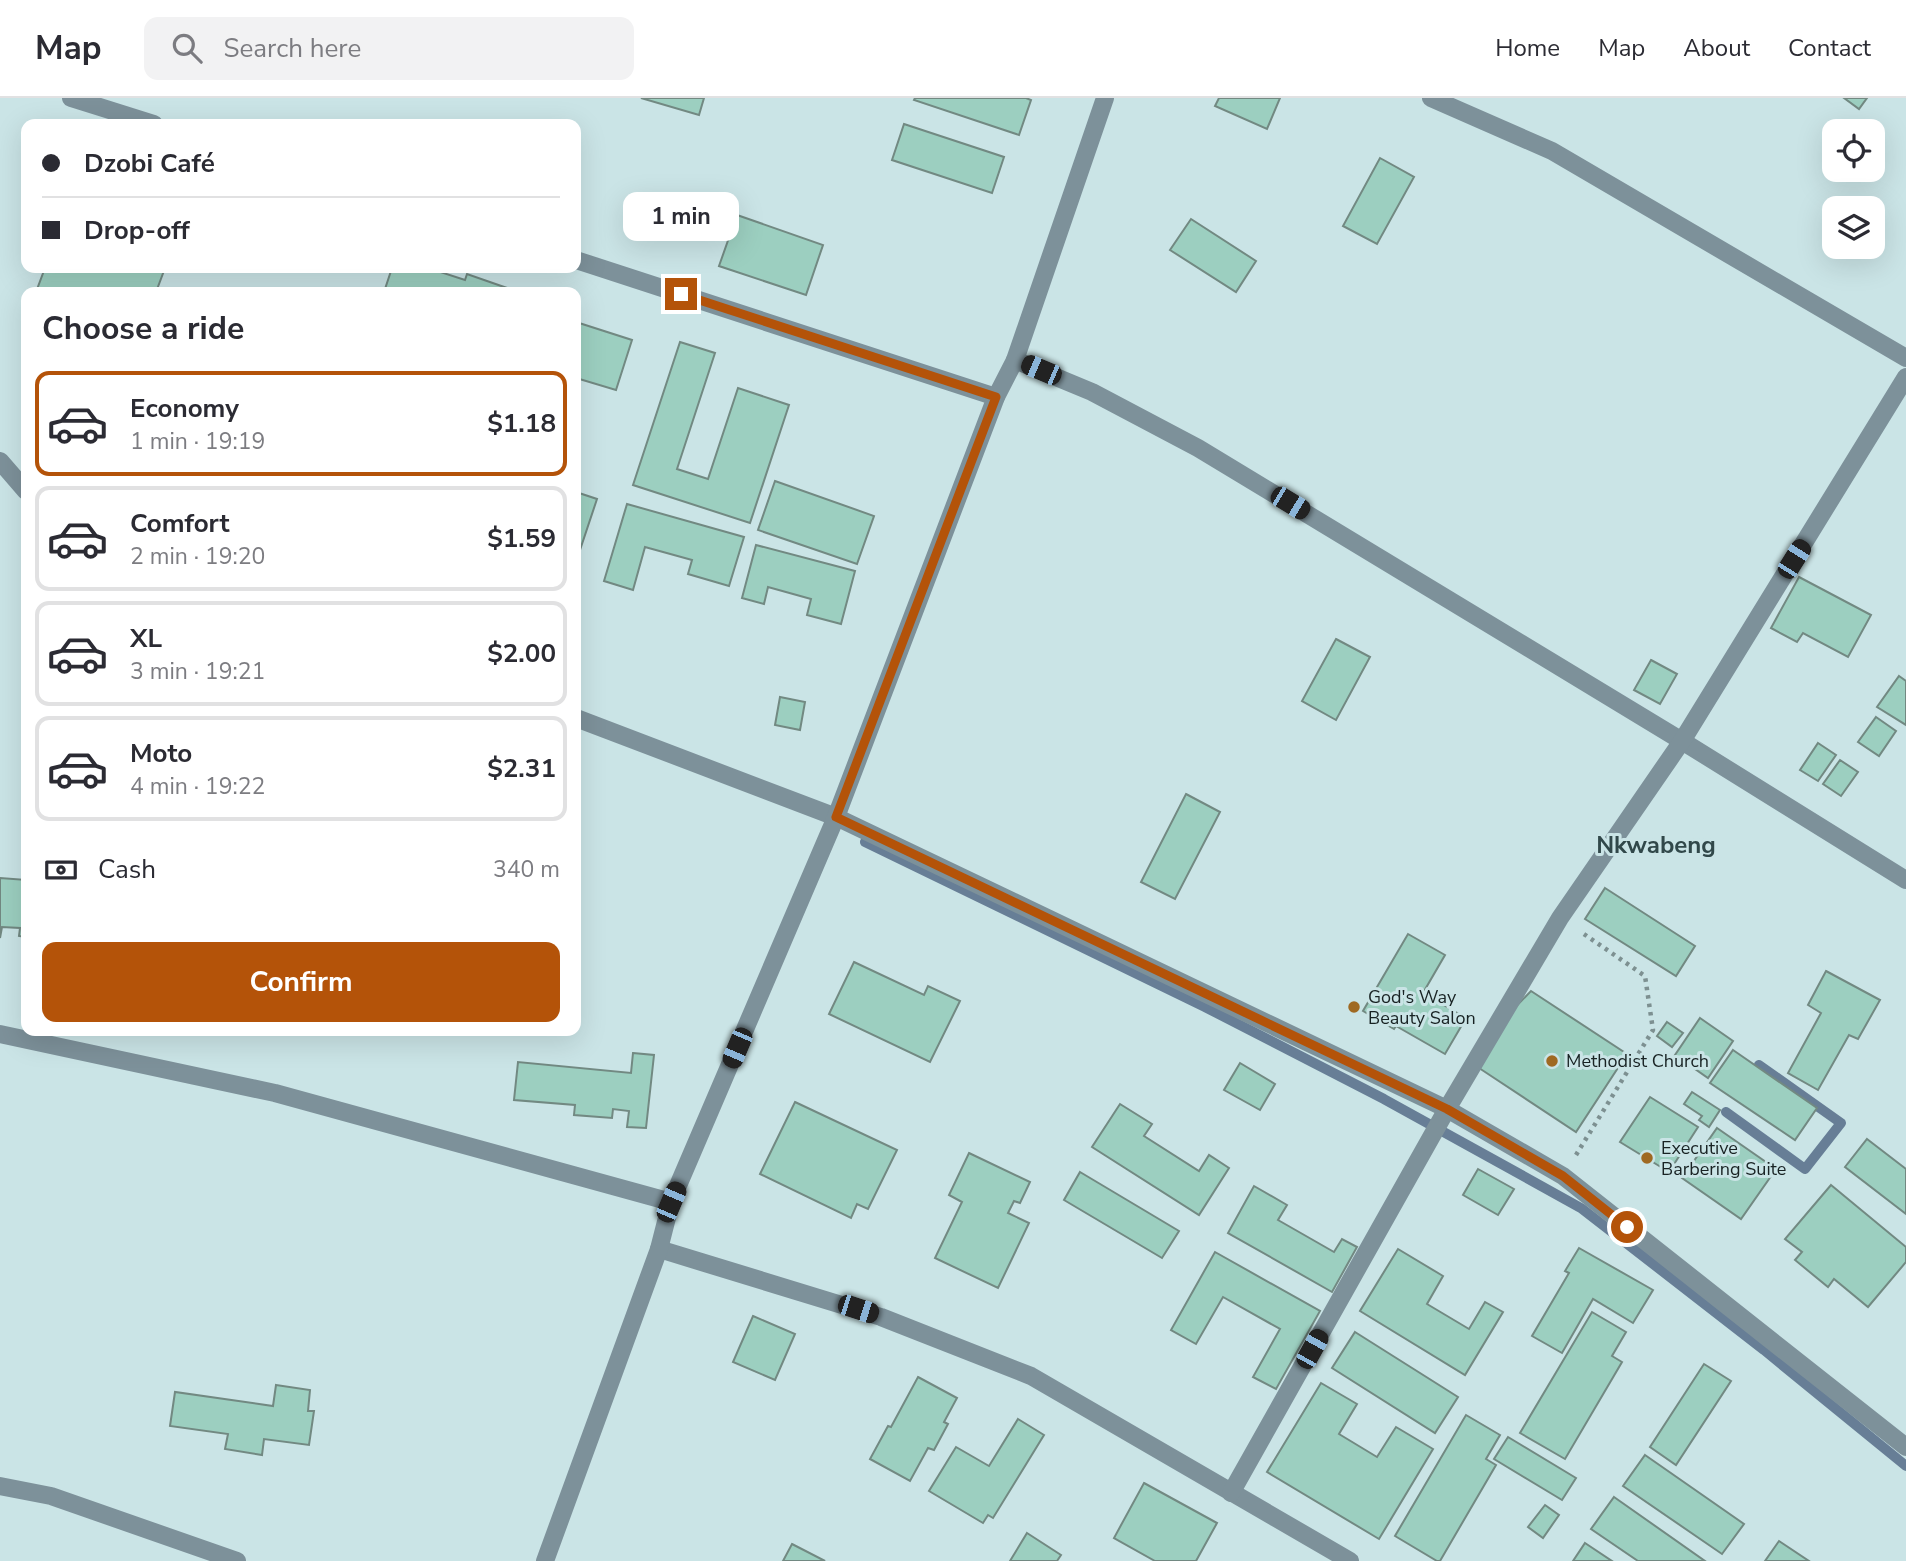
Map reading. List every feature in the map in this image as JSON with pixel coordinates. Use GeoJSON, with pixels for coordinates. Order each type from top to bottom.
{"type":"FeatureCollection","features":[{"type":"Feature","properties":{"kind":"street"},"geometry":{"type":"LineString","coordinates":[[71,98],[138,119]]}},
{"type":"Feature","properties":{"kind":"street"},"geometry":{"type":"LineString","coordinates":[[545,1561],[659,1249],[671,1202],[836,817],[996,397],[1015,360],[1105,98]]}},
{"type":"Feature","properties":{"kind":"street"},"geometry":{"type":"LineString","coordinates":[[1431,98],[1552,151],[1906,358]]}},
{"type":"Feature","properties":{"kind":"street"},"geometry":{"type":"LineString","coordinates":[[581,262],[996,397]]}},
{"type":"Feature","properties":{"kind":"street"},"geometry":{"type":"LineString","coordinates":[[1015,360],[1092,392],[1198,447],[1906,880]]}},
{"type":"Feature","properties":{"kind":"street"},"geometry":{"type":"LineString","coordinates":[[1231,1493],[1447,1109],[1560,918],[1682,741],[1906,377]]}},
{"type":"Feature","properties":{"kind":"street"},"geometry":{"type":"LineString","coordinates":[[0,461],[21,485]]}},
{"type":"Feature","properties":{"kind":"street"},"geometry":{"type":"LineString","coordinates":[[581,720],[836,817],[1447,1109],[1563,1176],[1906,1447]]}},
{"type":"Feature","properties":{"kind":"street"},"geometry":{"type":"LineString","coordinates":[[0,1034],[21,1036]]}},
{"type":"Feature","properties":{"kind":"street"},"geometry":{"type":"LineString","coordinates":[[25,1036],[62,1039],[275,1093],[671,1202]]}},
{"type":"Feature","properties":{"kind":"street"},"geometry":{"type":"LineString","coordinates":[[659,1249],[881,1317],[1031,1376],[1350,1561]]}},
{"type":"Feature","properties":{"kind":"street"},"geometry":{"type":"LineString","coordinates":[[0,1486],[51,1496],[237,1561]]}},
{"type":"Feature","properties":{"kind":"path"},"geometry":{"type":"LineString","coordinates":[[1560,918],[1645,976],[1653,1030],[1563,1176]]}},
{"type":"Feature","properties":{"kind":"building"},"geometry":{"type":"Polygon","coordinates":[[[641,98],[704,98],[699,115],[641,98]]]}},
{"type":"Feature","properties":{"kind":"building"},"geometry":{"type":"Polygon","coordinates":[[[1219,98],[1280,98],[1267,129],[1215,106],[1219,98]]]}},
{"type":"Feature","properties":{"kind":"building"},"geometry":{"type":"Polygon","coordinates":[[[1844,98],[1867,98],[1859,109],[1844,98]]]}},
{"type":"Feature","properties":{"kind":"building"},"geometry":{"type":"Polygon","coordinates":[[[914,100],[1031,100],[1019,135],[914,100]]]}},
{"type":"Feature","properties":{"kind":"building"},"geometry":{"type":"Polygon","coordinates":[[[904,124],[1004,157],[992,193],[892,160],[904,124]]]}},
{"type":"Feature","properties":{"kind":"building"},"geometry":{"type":"Polygon","coordinates":[[[1380,158],[1414,177],[1377,244],[1343,226],[1380,158]]]}},
{"type":"Feature","properties":{"kind":"building"},"geometry":{"type":"Polygon","coordinates":[[[737,215],[823,245],[806,295],[719,266],[737,215]]]}},
{"type":"Feature","properties":{"kind":"building"},"geometry":{"type":"Polygon","coordinates":[[[1191,219],[1256,261],[1236,292],[1170,250],[1191,219]]]}},
{"type":"Feature","properties":{"kind":"building"},"geometry":{"type":"Polygon","coordinates":[[[43,273],[163,273],[158,287],[38,287],[43,273]]]}},
{"type":"Feature","properties":{"kind":"building"},"geometry":{"type":"Polygon","coordinates":[[[390,273],[443,273],[465,280],[467,274],[504,287],[386,287],[390,273]]]}},
{"type":"Feature","properties":{"kind":"building"},"geometry":{"type":"Polygon","coordinates":[[[581,324],[632,340],[616,390],[581,380],[581,324]]]}},
{"type":"Feature","properties":{"kind":"building"},"geometry":{"type":"Polygon","coordinates":[[[680,342],[715,353],[677,469],[708,479],[738,388],[789,405],[750,523],[633,485],[680,342]]]}},
{"type":"Feature","properties":{"kind":"building"},"geometry":{"type":"Polygon","coordinates":[[[775,481],[874,516],[857,564],[758,530],[775,481]]]}},
{"type":"Feature","properties":{"kind":"building"},"geometry":{"type":"Polygon","coordinates":[[[581,494],[597,499],[581,547],[581,494]]]}},
{"type":"Feature","properties":{"kind":"building"},"geometry":{"type":"Polygon","coordinates":[[[627,504],[744,537],[729,586],[688,574],[692,560],[645,547],[633,590],[604,581],[627,504]]]}},
{"type":"Feature","properties":{"kind":"building"},"geometry":{"type":"Polygon","coordinates":[[[756,545],[855,571],[841,624],[807,615],[811,599],[768,587],[764,604],[742,598],[756,545]]]}},
{"type":"Feature","properties":{"kind":"building"},"geometry":{"type":"Polygon","coordinates":[[[1799,577],[1871,615],[1848,657],[1803,633],[1797,642],[1771,628],[1799,577]]]}},
{"type":"Feature","properties":{"kind":"building"},"geometry":{"type":"Polygon","coordinates":[[[1336,639],[1370,657],[1336,720],[1302,701],[1336,639]]]}},
{"type":"Feature","properties":{"kind":"building"},"geometry":{"type":"Polygon","coordinates":[[[1651,660],[1677,674],[1660,704],[1634,690],[1651,660]]]}},
{"type":"Feature","properties":{"kind":"building"},"geometry":{"type":"Polygon","coordinates":[[[1899,676],[1906,681],[1906,725],[1877,707],[1899,676]]]}},
{"type":"Feature","properties":{"kind":"building"},"geometry":{"type":"Polygon","coordinates":[[[780,697],[805,702],[800,730],[775,725],[780,697]]]}},
{"type":"Feature","properties":{"kind":"building"},"geometry":{"type":"Polygon","coordinates":[[[1876,717],[1896,731],[1879,756],[1858,742],[1876,717]]]}},
{"type":"Feature","properties":{"kind":"building"},"geometry":{"type":"Polygon","coordinates":[[[1818,743],[1836,755],[1818,781],[1800,770],[1818,743]]]}},
{"type":"Feature","properties":{"kind":"building"},"geometry":{"type":"Polygon","coordinates":[[[1840,760],[1858,772],[1841,796],[1823,784],[1840,760]]]}},
{"type":"Feature","properties":{"kind":"building"},"geometry":{"type":"Polygon","coordinates":[[[1186,794],[1220,812],[1175,899],[1141,882],[1186,794]]]}},
{"type":"Feature","properties":{"kind":"building"},"geometry":{"type":"Polygon","coordinates":[[[0,878],[21,880],[21,936],[20,928],[2,927],[0,938],[0,878]]]}},
{"type":"Feature","properties":{"kind":"building"},"geometry":{"type":"Polygon","coordinates":[[[1605,888],[1695,946],[1676,976],[1585,919],[1605,888]]]}},
{"type":"Feature","properties":{"kind":"building"},"geometry":{"type":"Polygon","coordinates":[[[1408,934],[1445,955],[1423,993],[1466,1018],[1445,1054],[1363,1011],[1408,934]]]}},
{"type":"Feature","properties":{"kind":"building"},"geometry":{"type":"Polygon","coordinates":[[[854,962],[924,995],[928,986],[960,1001],[930,1062],[829,1014],[854,962]]]}},
{"type":"Feature","properties":{"kind":"building"},"geometry":{"type":"Polygon","coordinates":[[[1826,971],[1880,1000],[1858,1039],[1849,1035],[1818,1090],[1788,1073],[1821,1013],[1808,1005],[1826,971]]]}},
{"type":"Feature","properties":{"kind":"building","name":"Methodist Church"},"geometry":{"type":"Polygon","coordinates":[[[1531,991],[1627,1054],[1576,1132],[1479,1068],[1500,1023],[1531,991]]]}},
{"type":"Feature","properties":{"kind":"building"},"geometry":{"type":"Polygon","coordinates":[[[1700,1018],[1733,1041],[1708,1078],[1675,1055],[1700,1018]]]}},
{"type":"Feature","properties":{"kind":"building"},"geometry":{"type":"Polygon","coordinates":[[[1667,1022],[1683,1033],[1672,1047],[1657,1036],[1667,1022]]]}},
{"type":"Feature","properties":{"kind":"building"},"geometry":{"type":"Polygon","coordinates":[[[1733,1050],[1817,1108],[1795,1140],[1710,1083],[1733,1050]]]}},
{"type":"Feature","properties":{"kind":"building"},"geometry":{"type":"Polygon","coordinates":[[[633,1053],[654,1055],[646,1128],[627,1127],[629,1111],[613,1109],[612,1118],[574,1115],[575,1105],[514,1100],[518,1062],[631,1073],[633,1053]]]}},
{"type":"Feature","properties":{"kind":"building"},"geometry":{"type":"Polygon","coordinates":[[[1240,1063],[1275,1084],[1260,1110],[1224,1090],[1240,1063]]]}},
{"type":"Feature","properties":{"kind":"building"},"geometry":{"type":"Polygon","coordinates":[[[1692,1092],[1720,1110],[1709,1127],[1699,1120],[1702,1116],[1684,1104],[1692,1092]]]}},
{"type":"Feature","properties":{"kind":"building"},"geometry":{"type":"Polygon","coordinates":[[[1650,1097],[1698,1127],[1669,1172],[1620,1142],[1650,1097]]]}},
{"type":"Feature","properties":{"kind":"building"},"geometry":{"type":"Polygon","coordinates":[[[795,1102],[897,1150],[868,1209],[857,1204],[851,1218],[760,1174],[795,1102]]]}},
{"type":"Feature","properties":{"kind":"building"},"geometry":{"type":"Polygon","coordinates":[[[1120,1104],[1152,1124],[1144,1136],[1199,1171],[1209,1155],[1229,1168],[1199,1215],[1092,1147],[1120,1104]]]}},
{"type":"Feature","properties":{"kind":"building"},"geometry":{"type":"Polygon","coordinates":[[[1717,1128],[1776,1169],[1741,1219],[1682,1178],[1717,1128]]]}},
{"type":"Feature","properties":{"kind":"building"},"geometry":{"type":"Polygon","coordinates":[[[1867,1139],[1906,1169],[1906,1214],[1845,1167],[1867,1139]]]}},
{"type":"Feature","properties":{"kind":"building"},"geometry":{"type":"Polygon","coordinates":[[[969,1153],[1030,1182],[1020,1203],[1014,1201],[1008,1213],[1029,1223],[998,1288],[935,1258],[962,1202],[949,1195],[969,1153]]]}},
{"type":"Feature","properties":{"kind":"building"},"geometry":{"type":"Polygon","coordinates":[[[1478,1169],[1514,1189],[1498,1215],[1463,1195],[1478,1169]]]}},
{"type":"Feature","properties":{"kind":"building"},"geometry":{"type":"Polygon","coordinates":[[[1080,1172],[1179,1231],[1162,1258],[1064,1200],[1080,1172]]]}},
{"type":"Feature","properties":{"kind":"building"},"geometry":{"type":"Polygon","coordinates":[[[1831,1185],[1906,1247],[1906,1262],[1868,1307],[1834,1279],[1828,1287],[1795,1260],[1802,1252],[1785,1239],[1831,1185]]]}},
{"type":"Feature","properties":{"kind":"building"},"geometry":{"type":"Polygon","coordinates":[[[1254,1186],[1287,1205],[1278,1220],[1334,1252],[1342,1239],[1357,1247],[1332,1292],[1228,1233],[1254,1186]]]}},
{"type":"Feature","properties":{"kind":"building"},"geometry":{"type":"Polygon","coordinates":[[[1579,1248],[1653,1290],[1633,1323],[1593,1299],[1562,1353],[1532,1336],[1569,1273],[1565,1271],[1579,1248]]]}},
{"type":"Feature","properties":{"kind":"building"},"geometry":{"type":"Polygon","coordinates":[[[1398,1249],[1443,1276],[1427,1304],[1469,1329],[1485,1302],[1503,1312],[1465,1375],[1360,1311],[1398,1249]]]}},
{"type":"Feature","properties":{"kind":"building"},"geometry":{"type":"Polygon","coordinates":[[[1215,1252],[1320,1311],[1276,1389],[1253,1377],[1280,1329],[1223,1297],[1196,1344],[1171,1330],[1215,1252]]]}},
{"type":"Feature","properties":{"kind":"building"},"geometry":{"type":"Polygon","coordinates":[[[1592,1312],[1626,1332],[1612,1356],[1622,1362],[1565,1459],[1520,1433],[1592,1312]]]}},
{"type":"Feature","properties":{"kind":"building"},"geometry":{"type":"Polygon","coordinates":[[[753,1316],[795,1334],[775,1380],[733,1362],[753,1316]]]}},
{"type":"Feature","properties":{"kind":"building"},"geometry":{"type":"Polygon","coordinates":[[[1355,1332],[1458,1397],[1435,1433],[1332,1368],[1355,1332]]]}},
{"type":"Feature","properties":{"kind":"building"},"geometry":{"type":"Polygon","coordinates":[[[1704,1364],[1731,1381],[1676,1465],[1650,1447],[1704,1364]]]}},
{"type":"Feature","properties":{"kind":"building"},"geometry":{"type":"Polygon","coordinates":[[[918,1377],[957,1398],[944,1422],[948,1424],[934,1450],[928,1448],[910,1481],[870,1459],[918,1377]]]}},
{"type":"Feature","properties":{"kind":"building"},"geometry":{"type":"Polygon","coordinates":[[[1321,1383],[1357,1404],[1339,1434],[1377,1457],[1396,1427],[1433,1449],[1379,1539],[1267,1472],[1321,1383]]]}},
{"type":"Feature","properties":{"kind":"building"},"geometry":{"type":"Polygon","coordinates":[[[276,1385],[310,1390],[308,1411],[314,1411],[309,1445],[264,1439],[262,1455],[225,1449],[228,1434],[170,1426],[175,1392],[273,1406],[276,1385]]]}},
{"type":"Feature","properties":{"kind":"building"},"geometry":{"type":"Polygon","coordinates":[[[1466,1415],[1500,1435],[1486,1459],[1496,1465],[1440,1561],[1437,1561],[1395,1536],[1466,1415]]]}},
{"type":"Feature","properties":{"kind":"building"},"geometry":{"type":"Polygon","coordinates":[[[1018,1419],[1044,1435],[993,1518],[988,1515],[983,1523],[929,1491],[956,1447],[989,1466],[1018,1419]]]}},
{"type":"Feature","properties":{"kind":"building"},"geometry":{"type":"Polygon","coordinates":[[[1508,1437],[1576,1478],[1562,1500],[1494,1459],[1508,1437]]]}},
{"type":"Feature","properties":{"kind":"building"},"geometry":{"type":"Polygon","coordinates":[[[1645,1455],[1744,1524],[1722,1554],[1623,1486],[1645,1455]]]}},
{"type":"Feature","properties":{"kind":"building"},"geometry":{"type":"Polygon","coordinates":[[[1144,1483],[1217,1523],[1196,1561],[1155,1561],[1114,1538],[1144,1483]]]}},
{"type":"Feature","properties":{"kind":"building"},"geometry":{"type":"Polygon","coordinates":[[[1614,1497],[1705,1561],[1638,1561],[1591,1529],[1614,1497]]]}},
{"type":"Feature","properties":{"kind":"building"},"geometry":{"type":"Polygon","coordinates":[[[1545,1505],[1559,1515],[1543,1538],[1528,1527],[1545,1505]]]}},
{"type":"Feature","properties":{"kind":"building"},"geometry":{"type":"Polygon","coordinates":[[[1027,1533],[1061,1555],[1057,1561],[1010,1561],[1027,1533]]]}},
{"type":"Feature","properties":{"kind":"building"},"geometry":{"type":"Polygon","coordinates":[[[1779,1541],[1809,1561],[1765,1561],[1779,1541]]]}},
{"type":"Feature","properties":{"kind":"building"},"geometry":{"type":"Polygon","coordinates":[[[1585,1543],[1612,1561],[1573,1561],[1585,1543]]]}},
{"type":"Feature","properties":{"kind":"building"},"geometry":{"type":"Polygon","coordinates":[[[792,1544],[825,1561],[783,1561],[792,1544]]]}},
{"type":"Feature","properties":{"kind":"waterway"},"geometry":{"type":"LineString","coordinates":[[865,842],[1205,1007],[1384,1099],[1581,1208],[1764,1350],[1906,1466]]}},
{"type":"Feature","properties":{"kind":"waterway"},"geometry":{"type":"LineString","coordinates":[[1726,1112],[1805,1169],[1841,1123],[1759,1065]]}},
{"type":"Feature","properties":{"kind":"place","name":"God's Way Beauty Salon"},"geometry":{"type":"Point","coordinates":[1354,1007]}},
{"type":"Feature","properties":{"kind":"place","name":"Methodist Church"},"geometry":{"type":"Point","coordinates":[1552,1061]}},
{"type":"Feature","properties":{"kind":"place","name":"Executive Barbering Suite"},"geometry":{"type":"Point","coordinates":[1647,1158]}},
{"type":"Feature","properties":{"kind":"district","name":"Nkwabeng"},"geometry":{"type":"Point","coordinates":[1656,845]}},
{"type":"Feature","properties":{"kind":"route"},"geometry":{"type":"LineString","coordinates":[[681,294],[996,397],[836,817],[1447,1109],[1563,1176],[1627,1227]]}}]}
